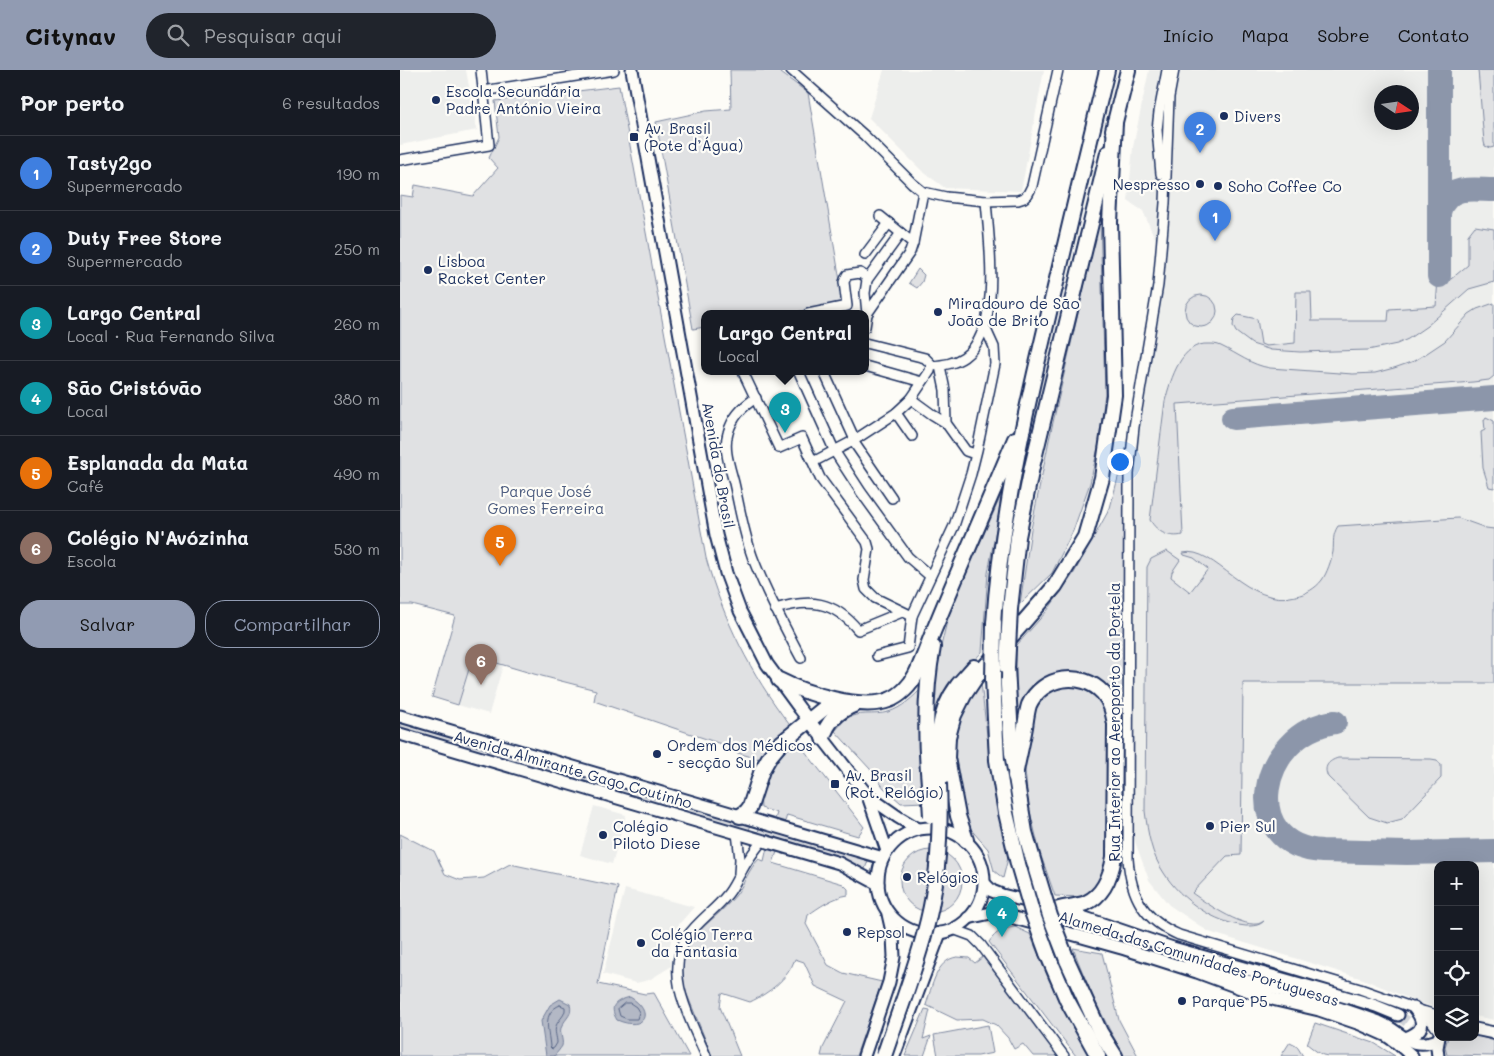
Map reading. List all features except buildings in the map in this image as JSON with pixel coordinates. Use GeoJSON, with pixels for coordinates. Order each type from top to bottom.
{"type":"FeatureCollection","features":[{"type":"Feature","properties":{"kind":"highway"},"geometry":{"type":"LineString","coordinates":[[1098,1056],[1067,1000],[1047,954],[1018,864],[1006,813],[997,760],[992,679],[996,588],[1002,542],[1025,415],[1107,70]]}},
{"type":"Feature","properties":{"kind":"highway"},"geometry":{"type":"LineString","coordinates":[[1115,1056],[1100,1032],[1067,960],[1050,916],[1025,832],[1012,753],[1007,668],[1010,609],[1018,537],[1032,467],[1128,70]]}},
{"type":"Feature","properties":{"kind":"highway"},"geometry":{"type":"LineString","coordinates":[[966,840],[958,816],[947,758],[948,737],[954,715],[976,677],[1055,586],[1085,537],[1102,478],[1114,395],[1110,222],[1115,122]]}},
{"type":"Feature","properties":{"kind":"highway"},"geometry":{"type":"LineString","coordinates":[[740,816],[750,807],[762,770],[770,756],[780,744],[809,720],[830,705],[852,702],[879,703],[890,700],[908,686],[916,675],[936,623],[1025,415]]}},
{"type":"Feature","properties":{"kind":"highway"},"geometry":{"type":"LineString","coordinates":[[884,1056],[928,920],[937,869],[940,815],[926,749],[926,712],[933,649],[944,607]]}},
{"type":"Feature","properties":{"kind":"highway"},"geometry":{"type":"LineString","coordinates":[[874,1056],[912,946],[923,900],[928,870],[931,816],[941,722],[949,700],[958,685],[980,660],[1024,621]]}},
{"type":"Feature","properties":{"kind":"highway"},"geometry":{"type":"LineString","coordinates":[[1015,776],[1029,705],[1037,693],[1048,684],[1063,679],[1078,679],[1092,684],[1103,693],[1112,706],[1115,724],[1114,858],[1112,872],[1105,886],[1086,903],[1059,909]]}},
{"type":"Feature","properties":{"kind":"highway"},"geometry":{"type":"LineString","coordinates":[[779,680],[799,689],[852,702]]}},
{"type":"Feature","properties":{"kind":"highway"},"geometry":{"type":"LineString","coordinates":[[823,738],[826,728],[852,702]]}},
{"type":"Feature","properties":{"kind":"main road","name":"Avenida do Brasil"},"geometry":{"type":"LineString","coordinates":[[632,70],[716,535],[732,592],[748,629],[767,664],[868,796],[918,829]]}},
{"type":"Feature","properties":{"kind":"main road","name":"Avenida Almirante Gago Coutinho"},"geometry":{"type":"LineString","coordinates":[[400,716],[740,816],[885,854]]}},
{"type":"Feature","properties":{"kind":"main road","name":"Avenida Almirante Gago Coutinho"},"geometry":{"type":"LineString","coordinates":[[400,734],[839,863],[878,884]]}},
{"type":"Feature","properties":{"kind":"main road","name":"Avenida do Brasil"},"geometry":{"type":"LineString","coordinates":[[868,796],[885,854]]}},
{"type":"Feature","properties":{"kind":"main road"},"geometry":{"type":"LineString","coordinates":[[864,1056],[889,982],[894,957],[893,936],[888,912],[880,896],[878,884],[878,871],[885,854],[900,837],[918,829],[934,827],[951,831],[966,840],[977,854],[984,871],[985,884],[982,897],[968,918],[953,929],[940,933],[925,934],[910,930],[900,924],[888,912]]}},
{"type":"Feature","properties":{"kind":"main road","name":"Alameda das Comunidades Portuguesas"},"geometry":{"type":"LineString","coordinates":[[985,884],[992,891],[1002,895],[1059,909],[1173,948],[1357,1000],[1398,1015]]}},
{"type":"Feature","properties":{"kind":"main road","name":"Alameda das Comunidades Portuguesas"},"geometry":{"type":"LineString","coordinates":[[968,918],[991,913],[1000,914],[1125,949],[1276,1000],[1319,1010],[1360,1024],[1402,1041],[1412,1056]]}},
{"type":"Feature","properties":{"kind":"main road"},"geometry":{"type":"LineString","coordinates":[[894,1056],[940,933]]}},
{"type":"Feature","properties":{"kind":"main road"},"geometry":{"type":"LineString","coordinates":[[1173,948],[1194,961],[1242,980],[1327,1004],[1381,1023],[1418,1056]]}},
{"type":"Feature","properties":{"kind":"main road"},"geometry":{"type":"LineString","coordinates":[[1402,1041],[1420,1031],[1422,1026],[1420,1015],[1414,1008]]}},
{"type":"Feature","properties":{"kind":"main road"},"geometry":{"type":"LineString","coordinates":[[1479,1030],[1494,1033]]}},
{"type":"Feature","properties":{"kind":"main road"},"geometry":{"type":"LineString","coordinates":[[1402,1041],[1423,1044],[1434,1038]]}},
{"type":"Feature","properties":{"kind":"main road"},"geometry":{"type":"LineString","coordinates":[[1438,1041],[1438,1056]]}},
{"type":"Feature","properties":{"kind":"street"},"geometry":{"type":"LineString","coordinates":[[400,160],[489,145],[481,70]]}},
{"type":"Feature","properties":{"kind":"street"},"geometry":{"type":"LineString","coordinates":[[483,91],[614,70]]}},
{"type":"Feature","properties":{"kind":"street"},"geometry":{"type":"LineString","coordinates":[[791,70],[865,136],[923,192],[986,201],[1018,200],[1028,194],[1032,186],[1058,70]]}},
{"type":"Feature","properties":{"kind":"street"},"geometry":{"type":"LineString","coordinates":[[1162,219],[1158,112],[1167,70]]}},
{"type":"Feature","properties":{"kind":"street"},"geometry":{"type":"LineString","coordinates":[[1162,219],[1165,193],[1169,97],[1174,70]]}},
{"type":"Feature","properties":{"kind":"street"},"geometry":{"type":"LineString","coordinates":[[869,313],[905,261],[913,243],[923,192]]}},
{"type":"Feature","properties":{"kind":"street"},"geometry":{"type":"LineString","coordinates":[[931,366],[950,364],[965,356],[979,340],[984,325],[989,303],[992,267],[986,201]]}},
{"type":"Feature","properties":{"kind":"street"},"geometry":{"type":"LineString","coordinates":[[880,216],[913,243]]}},
{"type":"Feature","properties":{"kind":"street","name":"Rua Interior ao Aeroporto da Portela"},"geometry":{"type":"LineString","coordinates":[[1162,219],[1158,285],[1134,427],[1129,474],[1128,860],[1132,887],[1137,899],[1150,917],[1169,931],[1360,989],[1434,1014]]}},
{"type":"Feature","properties":{"kind":"street"},"geometry":{"type":"LineString","coordinates":[[865,255],[889,223]]}},
{"type":"Feature","properties":{"kind":"street"},"geometry":{"type":"LineString","coordinates":[[867,310],[865,293],[867,280],[902,233]]}},
{"type":"Feature","properties":{"kind":"street"},"geometry":{"type":"LineString","coordinates":[[828,310],[848,306],[844,282],[847,275],[860,273],[867,280]]}},
{"type":"Feature","properties":{"kind":"street"},"geometry":{"type":"LineString","coordinates":[[876,656],[908,648],[912,616],[954,526],[975,454],[994,364],[994,347],[984,325]]}},
{"type":"Feature","properties":{"kind":"street"},"geometry":{"type":"LineString","coordinates":[[813,462],[854,441],[896,413],[912,399],[930,371],[930,363],[925,358],[869,344]]}},
{"type":"Feature","properties":{"kind":"street"},"geometry":{"type":"LineString","coordinates":[[940,366],[945,390],[946,423]]}},
{"type":"Feature","properties":{"kind":"street"},"geometry":{"type":"LineString","coordinates":[[869,367],[922,382]]}},
{"type":"Feature","properties":{"kind":"street"},"geometry":{"type":"LineString","coordinates":[[744,375],[780,448],[802,438],[820,478],[869,546],[864,580],[866,589],[875,598],[912,616]]}},
{"type":"Feature","properties":{"kind":"street"},"geometry":{"type":"LineString","coordinates":[[800,375],[835,452],[908,557],[930,576]]}},
{"type":"Feature","properties":{"kind":"street"},"geometry":{"type":"LineString","coordinates":[[825,375],[854,441],[892,498]]}},
{"type":"Feature","properties":{"kind":"street"},"geometry":{"type":"LineString","coordinates":[[756,398],[743,407],[735,418],[728,433],[726,443],[727,454],[748,544],[754,561],[775,609],[801,658]]}},
{"type":"Feature","properties":{"kind":"street"},"geometry":{"type":"LineString","coordinates":[[912,399],[946,423],[966,451],[975,454]]}},
{"type":"Feature","properties":{"kind":"street"},"geometry":{"type":"LineString","coordinates":[[896,413],[912,436]]}},
{"type":"Feature","properties":{"kind":"street"},"geometry":{"type":"LineString","coordinates":[[775,609],[793,604],[815,603],[825,605],[848,618],[858,630],[902,612]]}},
{"type":"Feature","properties":{"kind":"street"},"geometry":{"type":"LineString","coordinates":[[737,833],[740,859],[739,876]]}},
{"type":"Feature","properties":{"kind":"street"},"geometry":{"type":"LineString","coordinates":[[706,1056],[679,987],[677,969],[681,950],[687,937],[698,924],[727,896],[762,840]]}},
{"type":"Feature","properties":{"kind":"street"},"geometry":{"type":"LineString","coordinates":[[953,929],[972,936],[981,945],[1064,1056]]}},
{"type":"Feature","properties":{"kind":"street"},"geometry":{"type":"LineString","coordinates":[[1425,1012],[1434,1029]]}},
{"type":"Feature","properties":{"kind":"shaded area","name":"Escola Secundária Padre António Vieira"},"geometry":{"type":"Polygon","coordinates":[[[400,70],[466,70],[477,130],[400,145],[400,70]]]}},
{"type":"Feature","properties":{"kind":"shaded area"},"geometry":{"type":"Polygon","coordinates":[[[884,70],[1044,70],[1021,191],[945,188],[922,171],[869,118],[884,70]]]}},
{"type":"Feature","properties":{"kind":"shaded area"},"geometry":{"type":"Polygon","coordinates":[[[1149,70],[1494,70],[1494,1020],[1479,1017],[1479,861],[1434,861],[1434,1007],[1417,1002],[1363,979],[1209,932],[1169,905],[1149,880],[1133,836],[1132,818],[1136,454],[1165,262],[1143,211],[1128,201],[1133,147],[1149,70]]]}},
{"type":"Feature","properties":{"kind":"shaded area"},"geometry":{"type":"Polygon","coordinates":[[[473,656],[503,665],[489,714],[458,705],[473,656]]]}},
{"type":"Feature","properties":{"kind":"shaded area","name":"Colégio Piloto Diese"},"geometry":{"type":"Polygon","coordinates":[[[594,806],[626,815],[612,864],[580,855],[594,806]]]}},
{"type":"Feature","properties":{"kind":"shaded area","name":"Colégio Terra da Fantasia"},"geometry":{"type":"Polygon","coordinates":[[[625,889],[694,907],[673,933],[668,952],[672,966],[649,980],[636,983],[603,974],[625,889]]]}},
{"type":"Feature","properties":{"kind":"green space"},"geometry":{"type":"Polygon","coordinates":[[[730,70],[777,70],[808,93],[844,304],[807,310],[701,310],[701,328],[693,329],[656,122],[706,111],[731,109],[730,70]]]}},
{"type":"Feature","properties":{"kind":"green space"},"geometry":{"type":"Polygon","coordinates":[[[1478,70],[1494,70],[1494,147],[1490,148],[1485,146],[1484,142],[1478,70]]]}},
{"type":"Feature","properties":{"kind":"green space","name":"Parque José Gomes Ferreira"},"geometry":{"type":"Polygon","coordinates":[[[619,86],[706,558],[721,603],[740,645],[762,686],[789,724],[789,728],[769,745],[759,759],[727,750],[727,746],[594,701],[596,690],[473,656],[458,705],[432,697],[455,616],[412,605],[400,605],[400,195],[413,197],[415,185],[473,196],[498,168],[489,158],[499,137],[495,101],[619,86]]]}},
{"type":"Feature","properties":{"kind":"green space"},"geometry":{"type":"Polygon","coordinates":[[[1100,217],[1105,393],[1099,443],[1090,483],[1073,531],[1052,573],[1020,604],[1031,529],[1049,440],[1100,217]]]}},
{"type":"Feature","properties":{"kind":"green space"},"geometry":{"type":"Polygon","coordinates":[[[1475,226],[1494,229],[1494,282],[1469,289],[1427,326],[1397,344],[1368,350],[1300,352],[1271,350],[1252,344],[1236,332],[1233,326],[1234,319],[1238,315],[1257,319],[1261,344],[1266,346],[1295,343],[1296,292],[1311,292],[1312,321],[1388,321],[1389,309],[1436,306],[1438,279],[1451,279],[1468,265],[1468,235],[1475,226]]]}},
{"type":"Feature","properties":{"kind":"green space"},"geometry":{"type":"Polygon","coordinates":[[[918,269],[924,275],[922,282],[917,288],[909,283],[918,269]]]}},
{"type":"Feature","properties":{"kind":"green space"},"geometry":{"type":"Polygon","coordinates":[[[1201,295],[1207,296],[1212,300],[1216,305],[1216,317],[1212,322],[1207,326],[1201,327],[1195,326],[1190,322],[1186,317],[1185,311],[1186,305],[1190,300],[1195,296],[1201,295]]]}},
{"type":"Feature","properties":{"kind":"green space"},"geometry":{"type":"Polygon","coordinates":[[[1494,303],[1494,376],[1489,380],[1177,404],[1183,535],[1173,536],[1164,533],[1150,520],[1165,401],[1174,373],[1184,355],[1191,349],[1199,345],[1218,345],[1251,362],[1270,368],[1353,374],[1375,373],[1414,361],[1445,341],[1469,314],[1494,303]]]}},
{"type":"Feature","properties":{"kind":"green space"},"geometry":{"type":"Polygon","coordinates":[[[1486,417],[1494,421],[1494,488],[1489,487],[1483,468],[1481,432],[1485,430],[1484,420],[1486,417]]]}},
{"type":"Feature","properties":{"kind":"green space"},"geometry":{"type":"Polygon","coordinates":[[[1125,451],[1123,688],[1112,694],[1089,676],[1074,673],[1057,676],[1046,681],[1019,736],[1016,693],[1016,646],[1047,611],[1074,573],[1110,508],[1125,451]]]}},
{"type":"Feature","properties":{"kind":"green space"},"geometry":{"type":"Polygon","coordinates":[[[1003,491],[988,573],[982,652],[954,682],[932,738],[932,708],[936,674],[949,613],[1003,491]]]}},
{"type":"Feature","properties":{"kind":"green space"},"geometry":{"type":"Polygon","coordinates":[[[1458,518],[1494,529],[1494,683],[1243,683],[1241,855],[1227,856],[1192,893],[1232,918],[1250,924],[1264,921],[1260,924],[1253,926],[1234,924],[1210,915],[1199,908],[1179,892],[1160,866],[1151,844],[1146,819],[1147,567],[1151,559],[1167,551],[1180,560],[1171,577],[1190,592],[1208,569],[1194,558],[1183,553],[1195,553],[1207,558],[1247,586],[1262,594],[1278,598],[1296,596],[1314,588],[1324,577],[1333,552],[1334,536],[1338,526],[1458,518]]]}},
{"type":"Feature","properties":{"kind":"green space"},"geometry":{"type":"Polygon","coordinates":[[[981,682],[991,771],[1008,858],[1003,878],[994,871],[988,849],[967,825],[954,762],[955,744],[963,709],[981,682]]]}},
{"type":"Feature","properties":{"kind":"green space"},"geometry":{"type":"Polygon","coordinates":[[[1067,682],[1085,687],[1097,695],[1104,706],[1111,730],[1110,854],[1105,873],[1097,888],[1081,897],[1055,896],[1040,853],[1028,803],[1025,769],[1026,741],[1037,706],[1050,688],[1067,682]]]}},
{"type":"Feature","properties":{"kind":"green space"},"geometry":{"type":"Polygon","coordinates":[[[923,687],[925,802],[901,803],[884,788],[870,769],[835,731],[845,720],[855,715],[883,713],[898,708],[923,687]]]}},
{"type":"Feature","properties":{"kind":"green space"},"geometry":{"type":"Polygon","coordinates":[[[400,722],[751,825],[749,830],[400,728],[400,722]]]}},
{"type":"Feature","properties":{"kind":"green space"},"geometry":{"type":"Polygon","coordinates":[[[797,741],[864,827],[858,836],[787,815],[783,828],[773,825],[777,813],[761,808],[762,794],[768,775],[785,751],[797,741]]]}},
{"type":"Feature","properties":{"kind":"green space"},"geometry":{"type":"Polygon","coordinates":[[[1338,758],[1437,760],[1441,765],[1441,778],[1402,819],[1387,823],[1369,817],[1328,777],[1327,765],[1338,758]]]}},
{"type":"Feature","properties":{"kind":"green space"},"geometry":{"type":"Polygon","coordinates":[[[759,828],[852,855],[869,858],[865,869],[839,857],[758,833],[759,828]]]}},
{"type":"Feature","properties":{"kind":"green space"},"geometry":{"type":"Polygon","coordinates":[[[400,834],[434,851],[445,874],[460,880],[484,878],[510,864],[618,887],[598,984],[645,994],[654,993],[689,1056],[400,1056],[400,834]]]}},
{"type":"Feature","properties":{"kind":"green space"},"geometry":{"type":"Polygon","coordinates":[[[768,843],[778,849],[773,863],[843,884],[848,889],[848,895],[832,900],[808,915],[806,924],[828,965],[843,973],[882,982],[856,1056],[821,1056],[823,1048],[847,1001],[815,986],[804,962],[795,959],[788,973],[777,985],[750,1002],[722,993],[720,1007],[740,1056],[712,1056],[684,987],[682,970],[684,956],[689,944],[697,934],[736,895],[755,863],[759,859],[764,861],[768,843]]]}},
{"type":"Feature","properties":{"kind":"green space"},"geometry":{"type":"Polygon","coordinates":[[[931,850],[943,852],[953,859],[960,869],[962,881],[960,893],[953,903],[943,910],[931,912],[919,910],[909,903],[902,893],[900,881],[902,869],[909,859],[919,852],[931,850]]]}},
{"type":"Feature","properties":{"kind":"green space"},"geometry":{"type":"Polygon","coordinates":[[[1015,927],[1030,934],[1049,980],[1089,1056],[1076,1056],[989,942],[1000,931],[1015,927]]]}},
{"type":"Feature","properties":{"kind":"green space"},"geometry":{"type":"Polygon","coordinates":[[[1073,948],[1102,953],[1119,1020],[1138,1056],[1124,1056],[1096,1003],[1073,948]]]}},
{"type":"Feature","properties":{"kind":"green space"},"geometry":{"type":"Polygon","coordinates":[[[957,957],[969,958],[975,963],[983,957],[1059,1056],[1033,1056],[1023,1044],[1014,1049],[1008,1038],[996,1025],[983,1019],[957,1020],[926,1005],[936,975],[944,963],[957,957]]]}},
{"type":"Feature","properties":{"kind":"green space"},"geometry":{"type":"Polygon","coordinates":[[[925,1009],[930,1010],[923,1039],[931,1036],[924,1056],[905,1056],[925,1009]]]}},
{"type":"Feature","properties":{"kind":"green space"},"geometry":{"type":"Polygon","coordinates":[[[1315,1023],[1374,1043],[1395,1056],[1323,1055],[1307,1044],[1315,1023]]]}},
{"type":"Feature","properties":{"kind":"green space"},"geometry":{"type":"Polygon","coordinates":[[[988,1025],[993,1053],[978,1056],[938,1056],[934,1035],[988,1025]]]}},
{"type":"Feature","properties":{"kind":"green space"},"geometry":{"type":"Polygon","coordinates":[[[1479,1036],[1494,1041],[1494,1056],[1447,1055],[1445,1047],[1447,1041],[1479,1041],[1479,1036]]]}},
{"type":"Feature","properties":{"kind":"green space"},"geometry":{"type":"Polygon","coordinates":[[[1290,1042],[1296,1045],[1303,1056],[1281,1056],[1290,1042]]]}},
{"type":"Feature","properties":{"kind":"water"},"geometry":{"type":"Polygon","coordinates":[[[630,997],[638,1003],[644,1014],[640,1022],[634,1024],[617,1020],[613,1011],[613,1007],[617,1002],[630,997]]]}},
{"type":"Feature","properties":{"kind":"water"},"geometry":{"type":"Polygon","coordinates":[[[560,999],[570,1004],[571,1008],[561,1028],[562,1046],[554,1056],[546,1056],[541,1021],[550,1005],[560,999]]]}},
{"type":"Feature","properties":{"kind":"taxiway"},"geometry":{"type":"LineString","coordinates":[[1439,70],[1439,276]]}},
{"type":"Feature","properties":{"kind":"taxiway"},"geometry":{"type":"LineString","coordinates":[[1439,213],[1443,203],[1454,193],[1473,189],[1494,190]]}},
{"type":"Feature","properties":{"kind":"taxiway"},"geometry":{"type":"LineString","coordinates":[[1233,418],[1494,398]]}},
{"type":"Feature","properties":{"kind":"taxiway"},"geometry":{"type":"LineString","coordinates":[[1335,722],[1309,730],[1289,746],[1275,766],[1268,789],[1268,811],[1277,830],[1295,844],[1322,851],[1407,853],[1494,851]]}},
{"type":"Feature","properties":{"kind":"tunnel"},"geometry":{"type":"LineString","coordinates":[[1398,1015],[1416,1028],[1431,1048]]}},
{"type":"Feature","properties":{"kind":"place","name":"Escola Secundária Padre António Vieira"},"geometry":{"type":"Point","coordinates":[436,100]}},
{"type":"Feature","properties":{"kind":"place","name":"Divers"},"geometry":{"type":"Point","coordinates":[1224,116]}},
{"type":"Feature","properties":{"kind":"place","name":"Av. Brasil (Pote d’Água)"},"geometry":{"type":"Point","coordinates":[634,137]}},
{"type":"Feature","properties":{"kind":"place","name":"Duty Free Store"},"geometry":{"type":"Point","coordinates":[1200,153]}},
{"type":"Feature","properties":{"kind":"place","name":"Nespresso"},"geometry":{"type":"Point","coordinates":[1200,184]}},
{"type":"Feature","properties":{"kind":"place","name":"Soho Coffee Co"},"geometry":{"type":"Point","coordinates":[1218,186]}},
{"type":"Feature","properties":{"kind":"place","name":"Tasty2go"},"geometry":{"type":"Point","coordinates":[1215,241]}},
{"type":"Feature","properties":{"kind":"place","name":"Lisboa Racket Center"},"geometry":{"type":"Point","coordinates":[428,270]}},
{"type":"Feature","properties":{"kind":"place","name":"Miradouro de São João de Brito"},"geometry":{"type":"Point","coordinates":[938,312]}},
{"type":"Feature","properties":{"kind":"place","name":"Largo Central"},"geometry":{"type":"Point","coordinates":[785,433]}},
{"type":"Feature","properties":{"kind":"place","name":"Esplanada da Mata"},"geometry":{"type":"Point","coordinates":[500,566]}},
{"type":"Feature","properties":{"kind":"place","name":"Colégio N'Avózinha"},"geometry":{"type":"Point","coordinates":[481,685]}},
{"type":"Feature","properties":{"kind":"place","name":"Ordem dos Médicos - secção Sul"},"geometry":{"type":"Point","coordinates":[657,754]}},
{"type":"Feature","properties":{"kind":"place","name":"Av. Brasil (Rot. Relógio)"},"geometry":{"type":"Point","coordinates":[835,784]}},
{"type":"Feature","properties":{"kind":"place","name":"Pier Sul"},"geometry":{"type":"Point","coordinates":[1210,826]}},
{"type":"Feature","properties":{"kind":"place","name":"Colégio Piloto Diese"},"geometry":{"type":"Point","coordinates":[603,835]}},
{"type":"Feature","properties":{"kind":"place","name":"Relógios"},"geometry":{"type":"Point","coordinates":[907,877]}},
{"type":"Feature","properties":{"kind":"place","name":"Repsol"},"geometry":{"type":"Point","coordinates":[847,932]}},
{"type":"Feature","properties":{"kind":"place","name":"São Cristóvão"},"geometry":{"type":"Point","coordinates":[1002,937]}},
{"type":"Feature","properties":{"kind":"place","name":"Colégio Terra da Fantasia"},"geometry":{"type":"Point","coordinates":[641,943]}},
{"type":"Feature","properties":{"kind":"place","name":"Parque P5"},"geometry":{"type":"Point","coordinates":[1182,1001]}}]}
